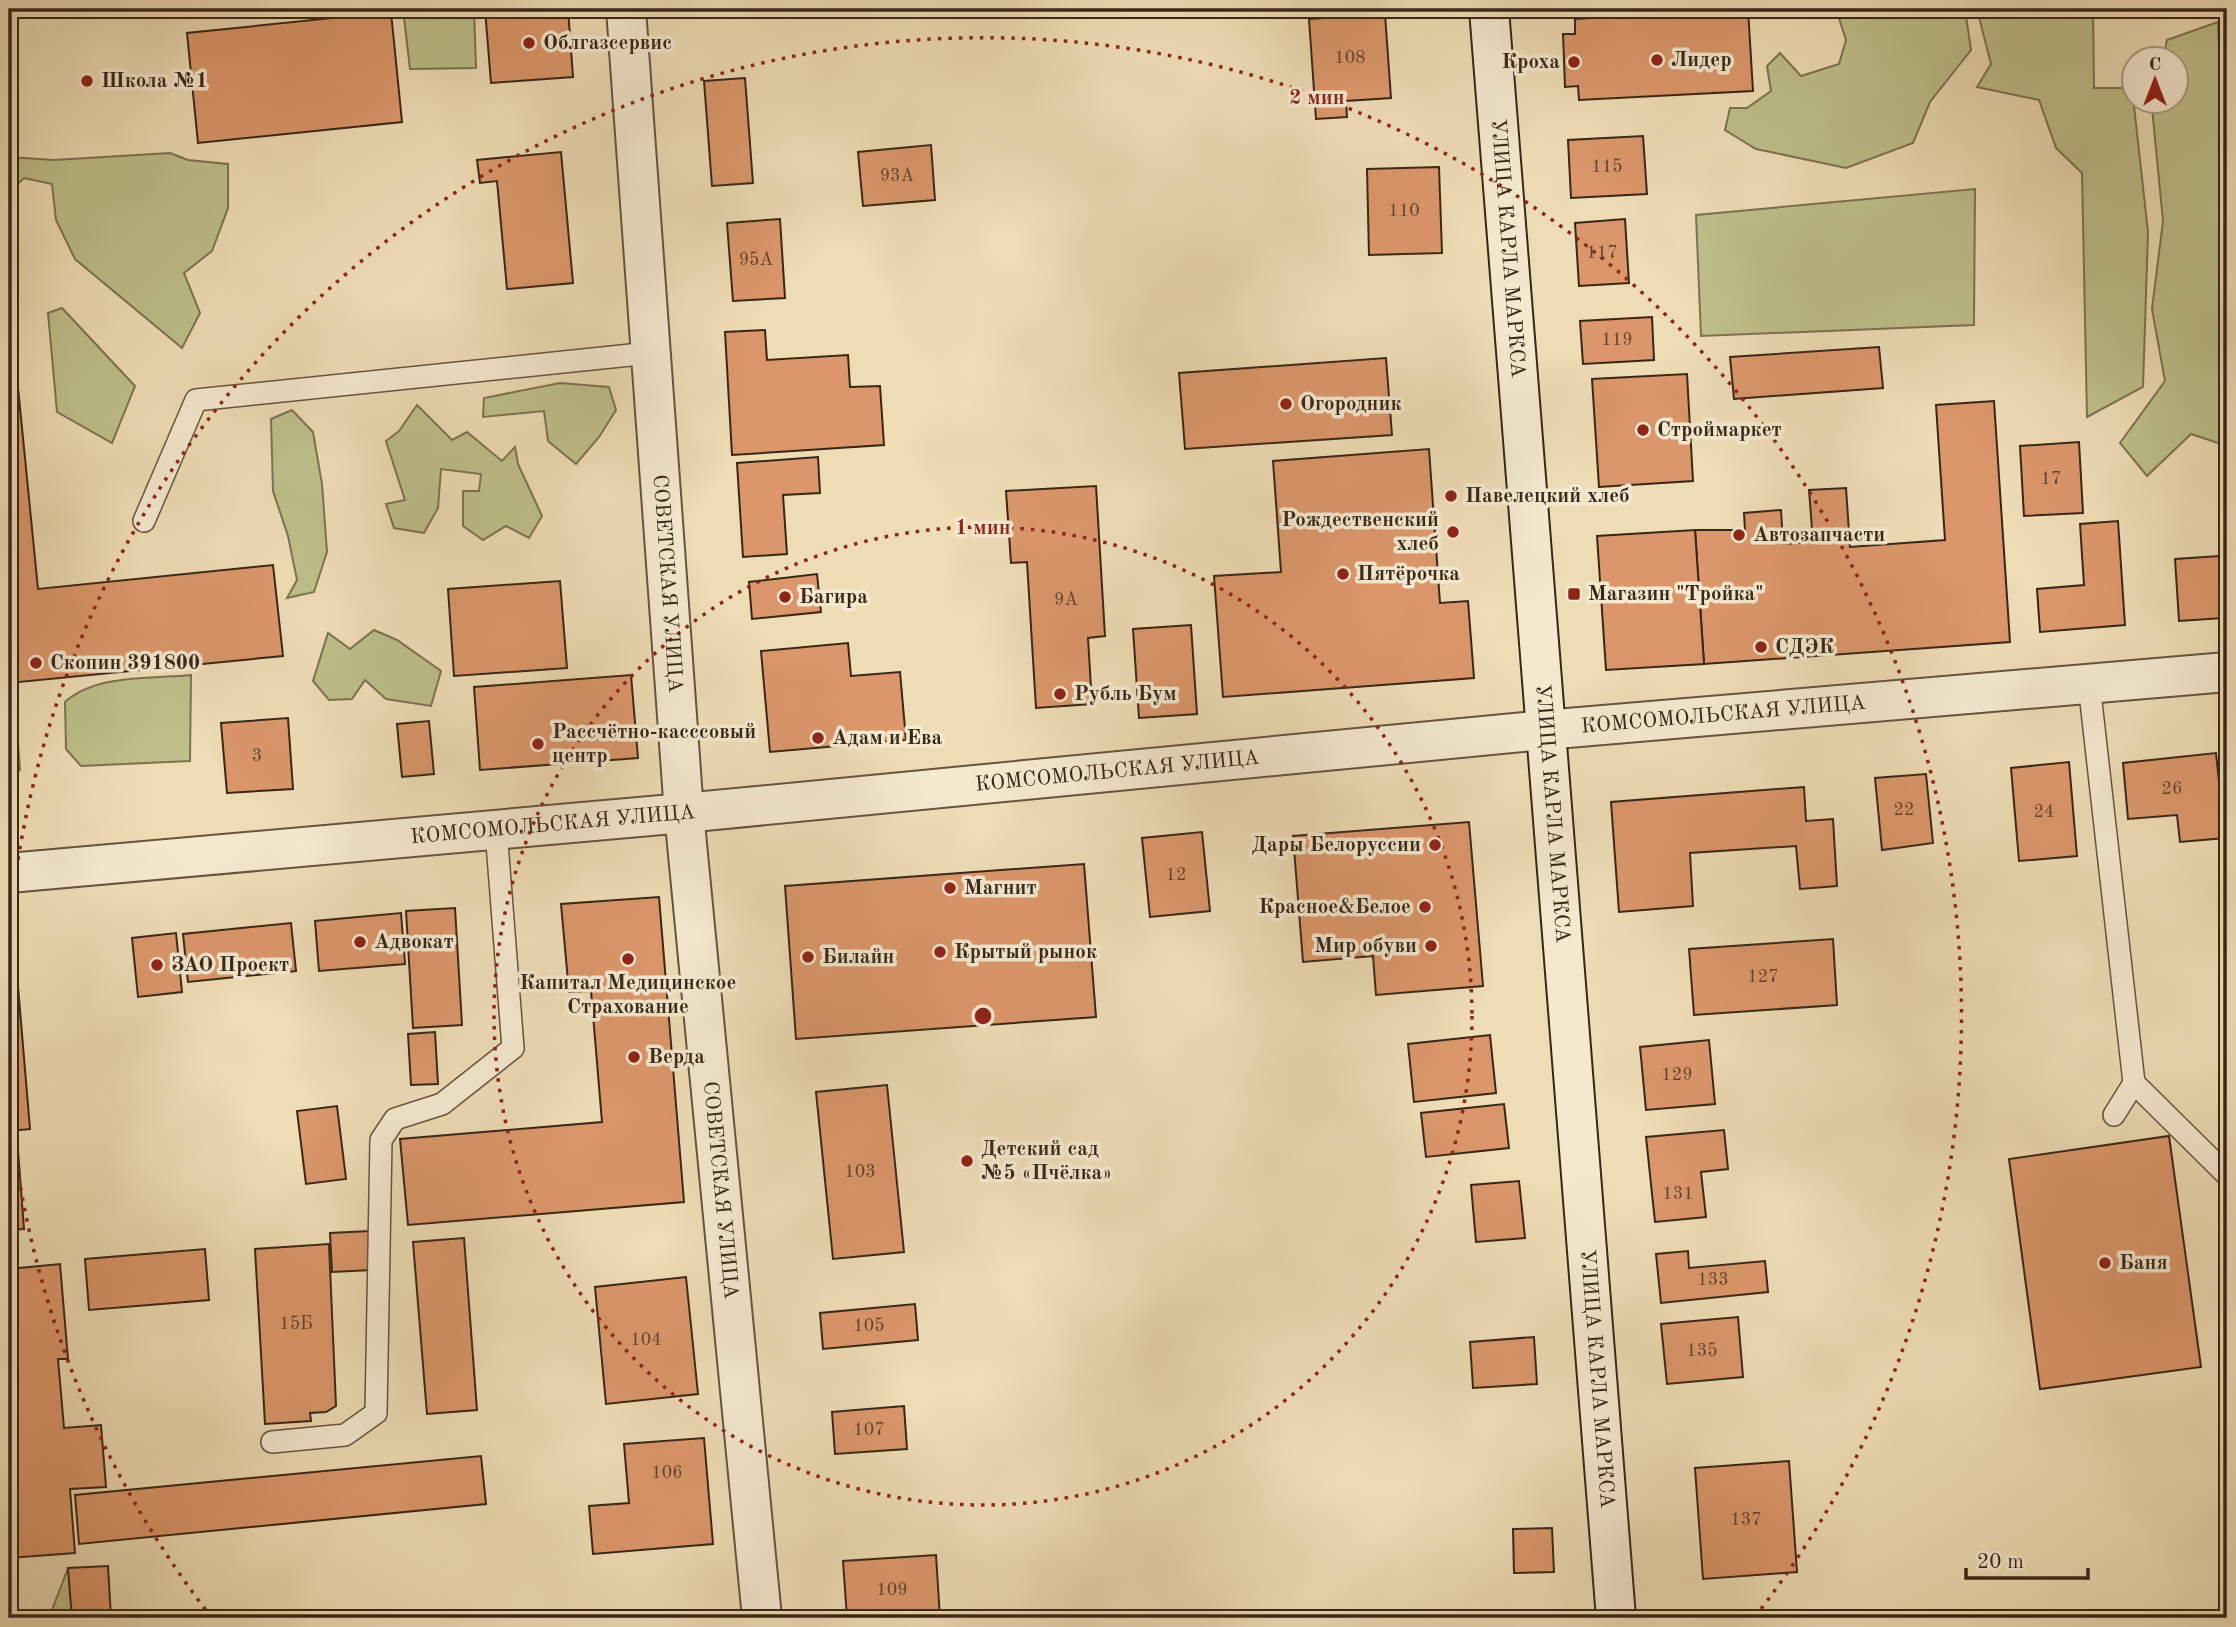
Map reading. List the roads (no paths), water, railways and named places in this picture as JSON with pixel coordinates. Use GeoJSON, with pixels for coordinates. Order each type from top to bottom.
{"type":"FeatureCollection","features":[{"type":"Feature","properties":{"kind":"street","name":"СОВЕТСКАЯ УЛИЦА"},"geometry":{"type":"LineString","coordinates":[[626,9],[684,813],[762,1618]]}},
{"type":"Feature","properties":{"kind":"street","name":"УЛИЦА КАРЛА МАРКСА"},"geometry":{"type":"LineString","coordinates":[[1489,9],[1616,1618]]}},
{"type":"Feature","properties":{"kind":"street","name":"КОМСОМОЛЬСКАЯ УЛИЦА"},"geometry":{"type":"LineString","coordinates":[[9,873],[684,813],[1544,730],[2227,672]]}},
{"type":"Feature","properties":{"kind":"lane"},"geometry":{"type":"LineString","coordinates":[[144,521],[196,400],[650,353]]}},
{"type":"Feature","properties":{"kind":"lane"},"geometry":{"type":"LineString","coordinates":[[2089,684],[2134,1083],[2114,1115]]}},
{"type":"Feature","properties":{"kind":"lane"},"geometry":{"type":"LineString","coordinates":[[272,1442],[345,1435],[376,1413],[381,1140],[395,1119],[442,1104],[513,1048],[496,830]]}},
{"type":"Feature","properties":{"kind":"lane"},"geometry":{"type":"LineString","coordinates":[[2134,1083],[2227,1175]]}},
{"type":"Feature","properties":{"kind":"place","name":"Облгазсервис"},"geometry":{"type":"Point","coordinates":[529,43]}},
{"type":"Feature","properties":{"kind":"place","name":"Лидер"},"geometry":{"type":"Point","coordinates":[1657,60]}},
{"type":"Feature","properties":{"kind":"place","name":"Кроха"},"geometry":{"type":"Point","coordinates":[1574,62]}},
{"type":"Feature","properties":{"kind":"place","name":"Школа №1"},"geometry":{"type":"Point","coordinates":[87,81]}},
{"type":"Feature","properties":{"kind":"place","name":"Огородник"},"geometry":{"type":"Point","coordinates":[1286,404]}},
{"type":"Feature","properties":{"kind":"place","name":"Строймаркет"},"geometry":{"type":"Point","coordinates":[1643,430]}},
{"type":"Feature","properties":{"kind":"place","name":"Павелецкий хлеб"},"geometry":{"type":"Point","coordinates":[1451,496]}},
{"type":"Feature","properties":{"kind":"place","name":"Рождественский хлеб"},"geometry":{"type":"Point","coordinates":[1453,532]}},
{"type":"Feature","properties":{"kind":"place","name":"Автозапчасти"},"geometry":{"type":"Point","coordinates":[1739,535]}},
{"type":"Feature","properties":{"kind":"place","name":"Пятёрочка"},"geometry":{"type":"Point","coordinates":[1343,574]}},
{"type":"Feature","properties":{"kind":"place","name":"Магазин \"Тройка\""},"geometry":{"type":"Point","coordinates":[1574,594]}},
{"type":"Feature","properties":{"kind":"place","name":"Багира"},"geometry":{"type":"Point","coordinates":[785,597]}},
{"type":"Feature","properties":{"kind":"place","name":"СДЭК"},"geometry":{"type":"Point","coordinates":[1761,647]}},
{"type":"Feature","properties":{"kind":"place","name":"Скопин 391800"},"geometry":{"type":"Point","coordinates":[36,663]}},
{"type":"Feature","properties":{"kind":"place","name":"Рубль Бум"},"geometry":{"type":"Point","coordinates":[1060,694]}},
{"type":"Feature","properties":{"kind":"place","name":"Адам и Ева"},"geometry":{"type":"Point","coordinates":[818,738]}},
{"type":"Feature","properties":{"kind":"place","name":"Рассчётно-касссовый центр"},"geometry":{"type":"Point","coordinates":[538,744]}},
{"type":"Feature","properties":{"kind":"place","name":"Дары Белоруссии"},"geometry":{"type":"Point","coordinates":[1435,845]}},
{"type":"Feature","properties":{"kind":"place","name":"Магнит"},"geometry":{"type":"Point","coordinates":[950,888]}},
{"type":"Feature","properties":{"kind":"place","name":"Красное&Белое"},"geometry":{"type":"Point","coordinates":[1425,907]}},
{"type":"Feature","properties":{"kind":"place","name":"Адвокат"},"geometry":{"type":"Point","coordinates":[360,942]}},
{"type":"Feature","properties":{"kind":"place","name":"Мир обуви"},"geometry":{"type":"Point","coordinates":[1431,946]}},
{"type":"Feature","properties":{"kind":"place","name":"Крытый рынок"},"geometry":{"type":"Point","coordinates":[940,952]}},
{"type":"Feature","properties":{"kind":"place","name":"Билайн"},"geometry":{"type":"Point","coordinates":[808,957]}},
{"type":"Feature","properties":{"kind":"place","name":"Капитал Медицинское Страхование"},"geometry":{"type":"Point","coordinates":[628,959]}},
{"type":"Feature","properties":{"kind":"place","name":"ЗАО Проект"},"geometry":{"type":"Point","coordinates":[157,965]}},
{"type":"Feature","properties":{"kind":"place","name":"Верда"},"geometry":{"type":"Point","coordinates":[634,1057]}},
{"type":"Feature","properties":{"kind":"place","name":"Детский сад №5 «Пчёлка»"},"geometry":{"type":"Point","coordinates":[967,1161]}},
{"type":"Feature","properties":{"kind":"place","name":"Баня"},"geometry":{"type":"Point","coordinates":[2105,1263]}}]}
